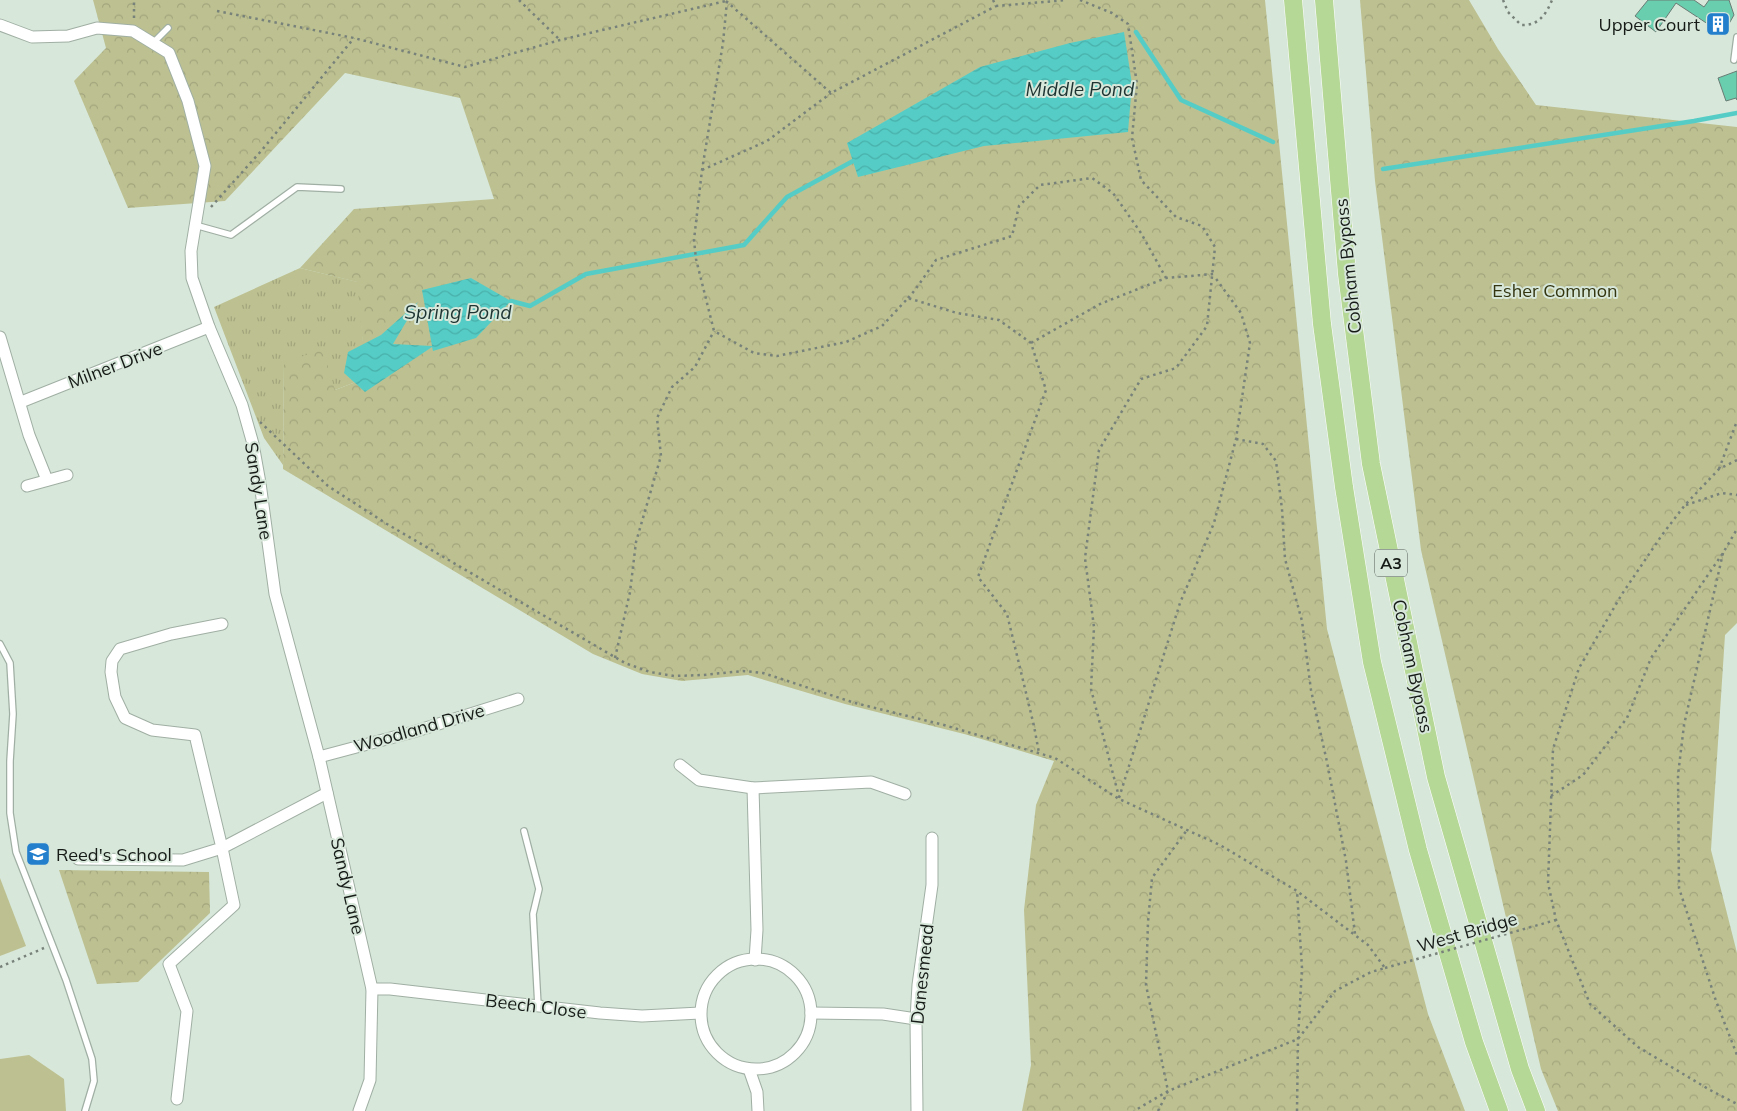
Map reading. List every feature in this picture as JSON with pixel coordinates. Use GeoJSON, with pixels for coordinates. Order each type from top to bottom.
{"type":"FeatureCollection","features":[{"type":"Feature","properties":{"kind":"highway","name":"Cobham Bypass"},"geometry":{"type":"LineString","coordinates":[[1293,0],[1322,324],[1344,486],[1372,662],[1418,850],[1474,1042],[1500,1111]]}},
{"type":"Feature","properties":{"kind":"highway","name":"Cobham Bypass"},"geometry":{"type":"LineString","coordinates":[[1324,0],[1347,274],[1371,464],[1436,777],[1520,1069],[1536,1111]]}},
{"type":"Feature","properties":{"kind":"street","name":"Sandy Lane"},"geometry":{"type":"LineString","coordinates":[[0,25],[32,37],[68,36],[97,28],[133,30],[169,53],[188,101],[205,166],[191,251],[192,278],[209,327],[242,405],[253,444],[275,594],[327,793],[372,989],[370,1080],[358,1111]]}},
{"type":"Feature","properties":{"kind":"street","name":"Milner Drive"},"geometry":{"type":"LineString","coordinates":[[21,402],[209,327]]}},
{"type":"Feature","properties":{"kind":"street"},"geometry":{"type":"LineString","coordinates":[[0,337],[21,402],[29,435],[46,480]]}},
{"type":"Feature","properties":{"kind":"street"},"geometry":{"type":"LineString","coordinates":[[28,486],[67,475]]}},
{"type":"Feature","properties":{"kind":"street"},"geometry":{"type":"LineString","coordinates":[[177,1099],[187,1011],[169,964],[234,905],[194,735],[152,730],[125,718],[115,698],[111,672],[112,661],[120,649],[171,634],[222,624]]}},
{"type":"Feature","properties":{"kind":"street","name":"Woodland Drive"},"geometry":{"type":"LineString","coordinates":[[318,757],[413,732],[518,699]]}},
{"type":"Feature","properties":{"kind":"street"},"geometry":{"type":"LineString","coordinates":[[680,765],[699,780],[753,788],[870,782],[905,794]]}},
{"type":"Feature","properties":{"kind":"street"},"geometry":{"type":"LineString","coordinates":[[753,788],[758,930],[755,960]]}},
{"type":"Feature","properties":{"kind":"street"},"geometry":{"type":"LineString","coordinates":[[78,859],[183,860],[222,848],[327,793]]}},
{"type":"Feature","properties":{"kind":"street","name":"Danesmead"},"geometry":{"type":"LineString","coordinates":[[916,1111],[916,1018],[918,985],[932,885],[932,838]]}},
{"type":"Feature","properties":{"kind":"street"},"geometry":{"type":"LineString","coordinates":[[768,959],[792,971],[807,992],[811,1022],[805,1041],[798,1050],[783,1062],[774,1066],[749,1069],[730,1064],[721,1057],[704,1035],[700,1014],[703,994],[710,982],[724,968],[740,960],[755,960],[768,959]]}},
{"type":"Feature","properties":{"kind":"street","name":"Beech Close"},"geometry":{"type":"LineString","coordinates":[[372,989],[390,989],[642,1016],[700,1014]]}},
{"type":"Feature","properties":{"kind":"street"},"geometry":{"type":"LineString","coordinates":[[811,1013],[883,1014],[916,1018]]}},
{"type":"Feature","properties":{"kind":"street"},"geometry":{"type":"LineString","coordinates":[[749,1069],[757,1092],[758,1111]]}},
{"type":"Feature","properties":{"kind":"lane"},"geometry":{"type":"LineString","coordinates":[[153,43],[168,28]]}},
{"type":"Feature","properties":{"kind":"lane"},"geometry":{"type":"LineString","coordinates":[[1734,60],[1737,37]]}},
{"type":"Feature","properties":{"kind":"lane"},"geometry":{"type":"LineString","coordinates":[[195,225],[231,235],[297,187],[341,189]]}},
{"type":"Feature","properties":{"kind":"lane"},"geometry":{"type":"LineString","coordinates":[[0,644],[10,663],[13,714],[10,761],[10,813],[16,852],[66,980],[92,1058],[94,1081],[85,1111]]}},
{"type":"Feature","properties":{"kind":"lane"},"geometry":{"type":"LineString","coordinates":[[524,831],[539,890],[533,914],[538,1006]]}},
{"type":"Feature","properties":{"kind":"path"},"geometry":{"type":"LineString","coordinates":[[133,30],[134,0]]}},
{"type":"Feature","properties":{"kind":"path"},"geometry":{"type":"LineString","coordinates":[[519,0],[560,40]]}},
{"type":"Feature","properties":{"kind":"path"},"geometry":{"type":"LineString","coordinates":[[217,11],[354,38],[465,67],[560,40],[726,0]]}},
{"type":"Feature","properties":{"kind":"path"},"geometry":{"type":"LineString","coordinates":[[726,0],[831,93]]}},
{"type":"Feature","properties":{"kind":"path"},"geometry":{"type":"LineString","coordinates":[[615,658],[630,592],[636,542],[661,456],[657,418],[672,387],[695,367],[714,331],[696,260],[694,240],[702,170],[723,43],[726,0]]}},
{"type":"Feature","properties":{"kind":"path"},"geometry":{"type":"LineString","coordinates":[[993,0],[996,6]]}},
{"type":"Feature","properties":{"kind":"path"},"geometry":{"type":"LineString","coordinates":[[702,170],[767,141],[831,93],[996,6],[1067,0]]}},
{"type":"Feature","properties":{"kind":"path"},"geometry":{"type":"LineString","coordinates":[[1080,0],[1112,13],[1128,24],[1137,84],[1132,138],[1141,180],[1176,217],[1202,226],[1215,247],[1214,274],[1207,326],[1176,368],[1141,379],[1099,450],[1085,558],[1094,627],[1091,689],[1119,799]]}},
{"type":"Feature","properties":{"kind":"path"},"geometry":{"type":"LineString","coordinates":[[1503,0],[1508,12],[1521,25],[1531,26],[1549,7],[1552,0]]}},
{"type":"Feature","properties":{"kind":"path"},"geometry":{"type":"LineString","coordinates":[[195,225],[262,150],[354,38]]}},
{"type":"Feature","properties":{"kind":"path"},"geometry":{"type":"LineString","coordinates":[[714,331],[754,353],[777,356],[846,342],[882,326],[915,290],[936,260],[1012,236],[1018,206],[1040,185],[1092,178],[1113,193],[1141,233],[1166,278]]}},
{"type":"Feature","properties":{"kind":"path"},"geometry":{"type":"LineString","coordinates":[[1031,343],[1100,304],[1166,278],[1214,274]]}},
{"type":"Feature","properties":{"kind":"path"},"geometry":{"type":"LineString","coordinates":[[1119,799],[1180,604],[1214,522],[1236,439],[1250,343],[1241,313],[1214,274]]}},
{"type":"Feature","properties":{"kind":"path"},"geometry":{"type":"LineString","coordinates":[[908,298],[957,313],[999,320],[1031,343],[1046,390],[978,577],[1007,614],[1039,753]]}},
{"type":"Feature","properties":{"kind":"path"},"geometry":{"type":"LineString","coordinates":[[242,405],[328,486],[387,524],[615,658],[650,672],[674,676],[743,671],[763,673],[808,690],[855,704],[944,725],[1055,758],[1119,799],[1220,845],[1297,891],[1368,945],[1385,968]]}},
{"type":"Feature","properties":{"kind":"path"},"geometry":{"type":"LineString","coordinates":[[1719,469],[1737,421]]}},
{"type":"Feature","properties":{"kind":"path"},"geometry":{"type":"LineString","coordinates":[[1236,439],[1263,444],[1276,461],[1282,509],[1284,559],[1302,622],[1311,690],[1339,825],[1356,935]]}},
{"type":"Feature","properties":{"kind":"path"},"geometry":{"type":"LineString","coordinates":[[1737,460],[1719,469],[1685,505],[1662,535],[1622,594],[1579,668],[1553,750],[1548,883],[1556,920],[1590,1004],[1638,1047],[1737,1104]]}},
{"type":"Feature","properties":{"kind":"path"},"geometry":{"type":"LineString","coordinates":[[1685,505],[1722,493],[1737,495]]}},
{"type":"Feature","properties":{"kind":"path"},"geometry":{"type":"LineString","coordinates":[[1551,796],[1583,775],[1627,718],[1652,658],[1723,553],[1737,529]]}},
{"type":"Feature","properties":{"kind":"path"},"geometry":{"type":"LineString","coordinates":[[1723,553],[1684,725],[1678,775],[1679,888],[1716,1001],[1737,1055]]}},
{"type":"Feature","properties":{"kind":"path"},"geometry":{"type":"LineString","coordinates":[[1158,1111],[1168,1091],[1146,985],[1148,913],[1152,878],[1187,830]]}},
{"type":"Feature","properties":{"kind":"path"},"geometry":{"type":"LineString","coordinates":[[1297,891],[1302,968],[1298,1039],[1297,1111]]}},
{"type":"Feature","properties":{"kind":"path","name":"West Bridge"},"geometry":{"type":"LineString","coordinates":[[1298,1039],[1335,991],[1371,972],[1556,920]]}},
{"type":"Feature","properties":{"kind":"path"},"geometry":{"type":"LineString","coordinates":[[0,966],[52,944]]}},
{"type":"Feature","properties":{"kind":"path"},"geometry":{"type":"LineString","coordinates":[[1134,1111],[1168,1091],[1298,1039]]}},
{"type":"Feature","properties":{"kind":"green space"},"geometry":{"type":"Polygon","coordinates":[[[93,0],[1265,0],[1327,629],[1428,1014],[1465,1111],[1022,1111],[1031,1065],[1024,910],[1036,805],[1054,761],[968,735],[845,704],[748,675],[682,681],[642,674],[593,654],[283,469],[284,363],[323,349],[335,390],[366,378],[357,282],[300,268],[354,209],[494,199],[460,98],[345,73],[225,201],[128,208],[74,81],[106,48],[93,0]]]}},
{"type":"Feature","properties":{"kind":"green space","name":"Esher Common"},"geometry":{"type":"Polygon","coordinates":[[[1360,0],[1469,0],[1498,49],[1536,105],[1737,127],[1737,623],[1725,635],[1711,850],[1737,953],[1737,1111],[1558,1111],[1541,1069],[1421,550],[1375,181],[1360,0]]]}},
{"type":"Feature","properties":{"kind":"green space"},"geometry":{"type":"Polygon","coordinates":[[[300,268],[358,282],[366,378],[335,390],[284,363],[283,465],[264,438],[214,307],[300,268]]]}},
{"type":"Feature","properties":{"kind":"green space"},"geometry":{"type":"Polygon","coordinates":[[[59,870],[209,872],[210,913],[138,982],[97,984],[59,870]]]}},
{"type":"Feature","properties":{"kind":"green space"},"geometry":{"type":"Polygon","coordinates":[[[0,878],[26,946],[0,956],[0,878]]]}},
{"type":"Feature","properties":{"kind":"green space"},"geometry":{"type":"Polygon","coordinates":[[[29,1055],[64,1079],[66,1111],[0,1111],[0,1059],[29,1055]]]}},
{"type":"Feature","properties":{"kind":"water","name":"Middle Pond"},"geometry":{"type":"Polygon","coordinates":[[[1124,32],[1132,84],[1128,132],[984,146],[858,177],[847,143],[980,67],[1070,43],[1124,32]]]}},
{"type":"Feature","properties":{"kind":"water","name":"Spring Pond"},"geometry":{"type":"Polygon","coordinates":[[[471,278],[511,301],[476,338],[433,351],[432,347],[365,392],[344,373],[348,352],[381,335],[418,302],[393,344],[432,346],[422,290],[471,278]]]}},
{"type":"Feature","properties":{"kind":"building","name":"Upper Court"},"geometry":{"type":"Polygon","coordinates":[[[1648,0],[1694,0],[1704,7],[1709,0],[1729,0],[1734,15],[1723,34],[1676,3],[1656,32],[1635,16],[1648,0]]]}},
{"type":"Feature","properties":{"kind":"building"},"geometry":{"type":"Polygon","coordinates":[[[1737,71],[1737,100],[1736,98],[1726,101],[1718,78],[1737,71]]]}},
{"type":"Feature","properties":{"kind":"waterway"},"geometry":{"type":"LineString","coordinates":[[1136,32],[1181,100],[1273,142]]}},
{"type":"Feature","properties":{"kind":"waterway"},"geometry":{"type":"LineString","coordinates":[[1383,169],[1737,113]]}},
{"type":"Feature","properties":{"kind":"waterway","name":"Spring Pond"},"geometry":{"type":"LineString","coordinates":[[511,301],[530,306],[586,274],[744,245],[787,197],[853,161]]}},
{"type":"Feature","properties":{"kind":"place","name":"Upper Court"},"geometry":{"type":"Point","coordinates":[1718,24]}},
{"type":"Feature","properties":{"kind":"place","name":"Reed's School"},"geometry":{"type":"Point","coordinates":[38,854]}}]}
